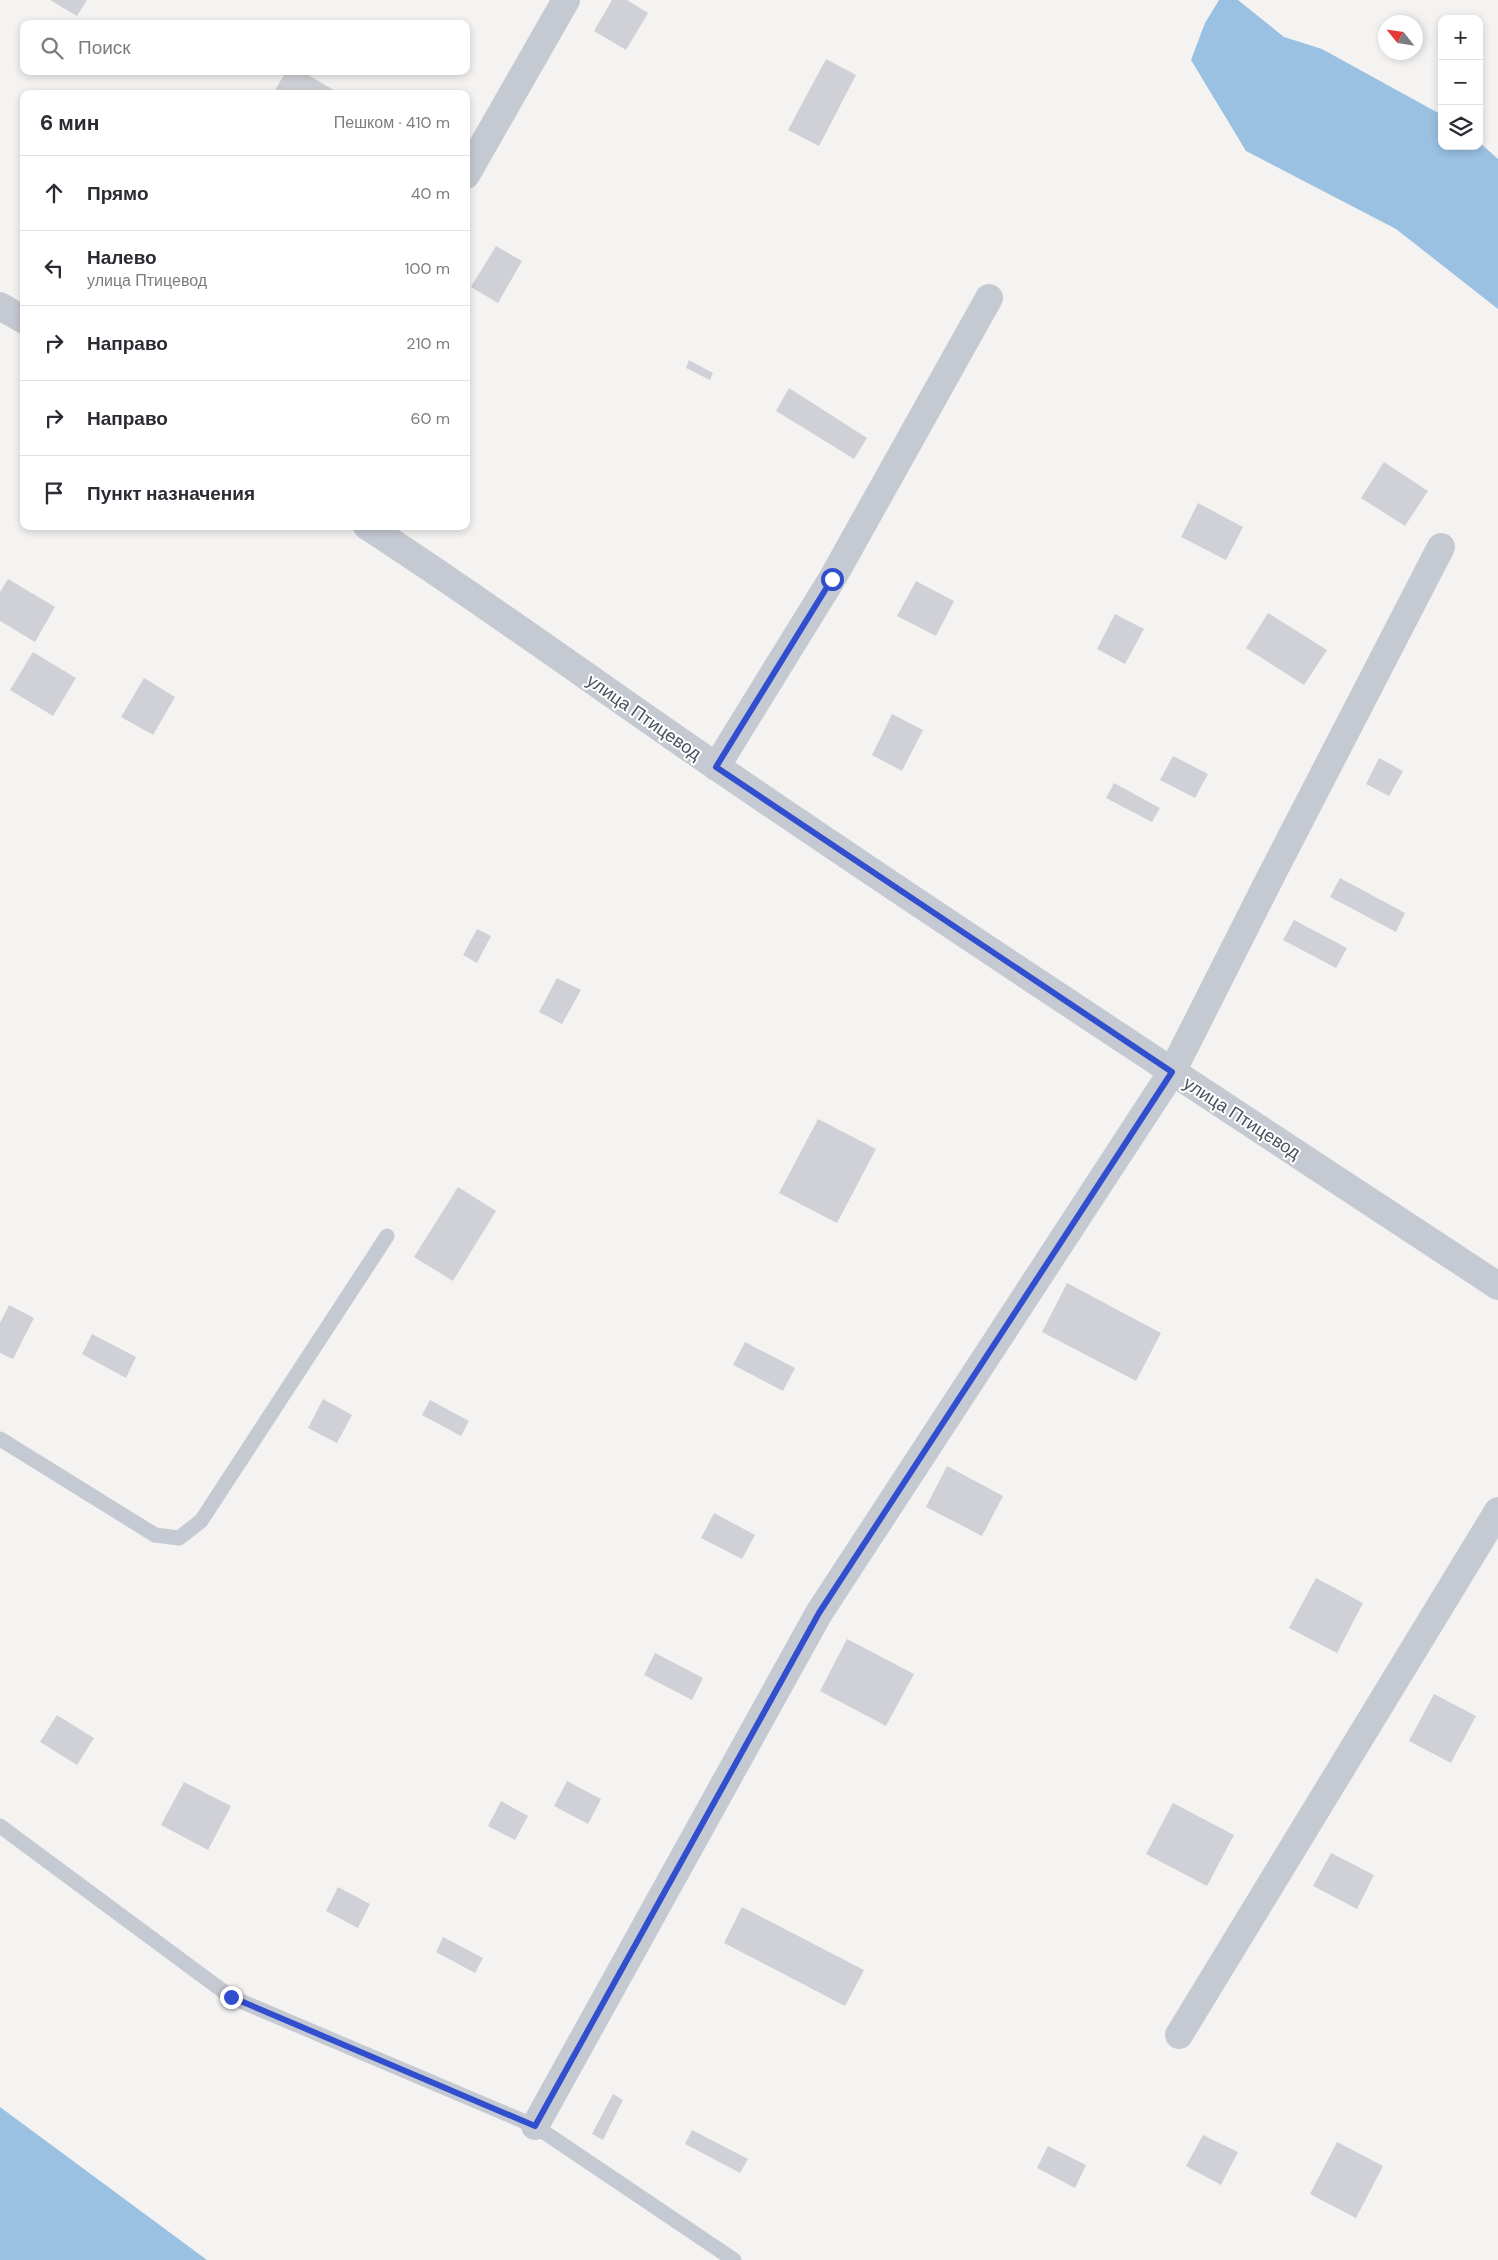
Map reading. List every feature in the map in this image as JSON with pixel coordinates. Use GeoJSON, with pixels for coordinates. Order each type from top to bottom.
{"type":"FeatureCollection","features":[{"type":"Feature","properties":{"kind":"street"},"geometry":{"type":"LineString","coordinates":[[470,168],[566,0]]}},
{"type":"Feature","properties":{"kind":"street"},"geometry":{"type":"LineString","coordinates":[[716,767],[832,579],[989,298]]}},
{"type":"Feature","properties":{"kind":"street"},"geometry":{"type":"LineString","coordinates":[[0,306],[20,318]]}},
{"type":"Feature","properties":{"kind":"street","name":"улица Птицевод"},"geometry":{"type":"LineString","coordinates":[[373,530],[430,567],[716,767],[1172,1072],[1498,1286]]}},
{"type":"Feature","properties":{"kind":"street"},"geometry":{"type":"LineString","coordinates":[[535,2126],[819,1613],[1172,1072],[1441,547]]}},
{"type":"Feature","properties":{"kind":"street"},"geometry":{"type":"LineString","coordinates":[[1179,2035],[1498,1511]]}},
{"type":"Feature","properties":{"kind":"lane"},"geometry":{"type":"LineString","coordinates":[[0,1439],[155,1535],[179,1538],[201,1521],[387,1236]]}},
{"type":"Feature","properties":{"kind":"lane"},"geometry":{"type":"LineString","coordinates":[[0,1826],[231,1997],[535,2126],[734,2260]]}},
{"type":"Feature","properties":{"kind":"water"},"geometry":{"type":"Polygon","coordinates":[[[1219,0],[1238,0],[1284,37],[1322,49],[1438,113],[1438,150],[1483,150],[1483,146],[1498,159],[1498,309],[1396,229],[1246,151],[1191,60],[1205,23],[1219,0]]]}},
{"type":"Feature","properties":{"kind":"water"},"geometry":{"type":"Polygon","coordinates":[[[0,2107],[207,2260],[0,2260],[0,2107]]]}},
{"type":"Feature","properties":{"kind":"building"},"geometry":{"type":"Polygon","coordinates":[[[50,0],[87,0],[77,16],[50,0]]]}},
{"type":"Feature","properties":{"kind":"building"},"geometry":{"type":"Polygon","coordinates":[[[612,0],[627,0],[648,13],[626,50],[594,31],[612,0]]]}},
{"type":"Feature","properties":{"kind":"building"},"geometry":{"type":"Polygon","coordinates":[[[826,59],[856,75],[819,146],[788,130],[826,59]]]}},
{"type":"Feature","properties":{"kind":"building"},"geometry":{"type":"Polygon","coordinates":[[[284,75],[309,75],[333,90],[275,90],[284,75]]]}},
{"type":"Feature","properties":{"kind":"building"},"geometry":{"type":"Polygon","coordinates":[[[496,246],[522,261],[498,303],[471,287],[496,246]]]}},
{"type":"Feature","properties":{"kind":"building"},"geometry":{"type":"Polygon","coordinates":[[[689,360],[713,373],[710,380],[686,368],[689,360]]]}},
{"type":"Feature","properties":{"kind":"building"},"geometry":{"type":"Polygon","coordinates":[[[789,388],[867,438],[854,459],[776,411],[789,388]]]}},
{"type":"Feature","properties":{"kind":"building"},"geometry":{"type":"Polygon","coordinates":[[[1384,462],[1428,491],[1405,526],[1361,498],[1384,462]]]}},
{"type":"Feature","properties":{"kind":"building"},"geometry":{"type":"Polygon","coordinates":[[[1198,503],[1243,527],[1226,560],[1181,537],[1198,503]]]}},
{"type":"Feature","properties":{"kind":"building"},"geometry":{"type":"Polygon","coordinates":[[[8,579],[55,607],[35,642],[0,621],[0,592],[8,579]]]}},
{"type":"Feature","properties":{"kind":"building"},"geometry":{"type":"Polygon","coordinates":[[[916,581],[954,601],[936,636],[897,616],[916,581]]]}},
{"type":"Feature","properties":{"kind":"building"},"geometry":{"type":"Polygon","coordinates":[[[1268,613],[1327,650],[1304,685],[1246,648],[1268,613]]]}},
{"type":"Feature","properties":{"kind":"building"},"geometry":{"type":"Polygon","coordinates":[[[1115,614],[1144,629],[1125,664],[1097,649],[1115,614]]]}},
{"type":"Feature","properties":{"kind":"building"},"geometry":{"type":"Polygon","coordinates":[[[33,652],[76,678],[53,716],[10,690],[33,652]]]}},
{"type":"Feature","properties":{"kind":"building"},"geometry":{"type":"Polygon","coordinates":[[[144,678],[175,697],[153,735],[121,717],[144,678]]]}},
{"type":"Feature","properties":{"kind":"building"},"geometry":{"type":"Polygon","coordinates":[[[892,714],[923,730],[902,771],[872,755],[892,714]]]}},
{"type":"Feature","properties":{"kind":"building"},"geometry":{"type":"Polygon","coordinates":[[[1173,756],[1208,774],[1195,798],[1160,780],[1173,756]]]}},
{"type":"Feature","properties":{"kind":"building"},"geometry":{"type":"Polygon","coordinates":[[[1379,758],[1403,771],[1389,796],[1366,784],[1379,758]]]}},
{"type":"Feature","properties":{"kind":"building"},"geometry":{"type":"Polygon","coordinates":[[[1114,783],[1160,808],[1152,822],[1106,798],[1114,783]]]}},
{"type":"Feature","properties":{"kind":"building"},"geometry":{"type":"Polygon","coordinates":[[[1340,878],[1405,913],[1396,932],[1330,897],[1340,878]]]}},
{"type":"Feature","properties":{"kind":"building"},"geometry":{"type":"Polygon","coordinates":[[[1294,920],[1347,948],[1336,968],[1283,940],[1294,920]]]}},
{"type":"Feature","properties":{"kind":"building"},"geometry":{"type":"Polygon","coordinates":[[[477,929],[491,936],[477,963],[463,955],[477,929]]]}},
{"type":"Feature","properties":{"kind":"building"},"geometry":{"type":"Polygon","coordinates":[[[557,978],[581,990],[562,1024],[539,1012],[557,978]]]}},
{"type":"Feature","properties":{"kind":"building"},"geometry":{"type":"Polygon","coordinates":[[[818,1119],[876,1149],[837,1223],[779,1193],[818,1119]]]}},
{"type":"Feature","properties":{"kind":"building"},"geometry":{"type":"Polygon","coordinates":[[[458,1187],[496,1211],[453,1281],[414,1257],[458,1187]]]}},
{"type":"Feature","properties":{"kind":"building"},"geometry":{"type":"Polygon","coordinates":[[[1067,1283],[1161,1333],[1136,1381],[1042,1332],[1067,1283]]]}},
{"type":"Feature","properties":{"kind":"building"},"geometry":{"type":"Polygon","coordinates":[[[9,1305],[34,1318],[13,1359],[0,1353],[0,1323],[9,1305]]]}},
{"type":"Feature","properties":{"kind":"building"},"geometry":{"type":"Polygon","coordinates":[[[92,1334],[136,1357],[126,1378],[82,1354],[92,1334]]]}},
{"type":"Feature","properties":{"kind":"building"},"geometry":{"type":"Polygon","coordinates":[[[745,1342],[795,1368],[783,1391],[733,1365],[745,1342]]]}},
{"type":"Feature","properties":{"kind":"building"},"geometry":{"type":"Polygon","coordinates":[[[323,1399],[352,1415],[337,1443],[308,1428],[323,1399]]]}},
{"type":"Feature","properties":{"kind":"building"},"geometry":{"type":"Polygon","coordinates":[[[430,1400],[469,1421],[461,1436],[422,1415],[430,1400]]]}},
{"type":"Feature","properties":{"kind":"building"},"geometry":{"type":"Polygon","coordinates":[[[947,1466],[1003,1496],[982,1536],[926,1507],[947,1466]]]}},
{"type":"Feature","properties":{"kind":"building"},"geometry":{"type":"Polygon","coordinates":[[[714,1513],[755,1535],[742,1559],[701,1538],[714,1513]]]}},
{"type":"Feature","properties":{"kind":"building"},"geometry":{"type":"Polygon","coordinates":[[[1316,1578],[1363,1603],[1337,1653],[1289,1628],[1316,1578]]]}},
{"type":"Feature","properties":{"kind":"building"},"geometry":{"type":"Polygon","coordinates":[[[847,1639],[914,1674],[886,1726],[820,1691],[847,1639]]]}},
{"type":"Feature","properties":{"kind":"building"},"geometry":{"type":"Polygon","coordinates":[[[655,1653],[703,1678],[692,1700],[644,1675],[655,1653]]]}},
{"type":"Feature","properties":{"kind":"building"},"geometry":{"type":"Polygon","coordinates":[[[1434,1694],[1476,1716],[1451,1763],[1409,1741],[1434,1694]]]}},
{"type":"Feature","properties":{"kind":"building"},"geometry":{"type":"Polygon","coordinates":[[[57,1715],[94,1738],[77,1765],[40,1742],[57,1715]]]}},
{"type":"Feature","properties":{"kind":"building"},"geometry":{"type":"Polygon","coordinates":[[[567,1781],[601,1799],[588,1824],[554,1806],[567,1781]]]}},
{"type":"Feature","properties":{"kind":"building"},"geometry":{"type":"Polygon","coordinates":[[[184,1782],[231,1806],[208,1850],[161,1825],[184,1782]]]}},
{"type":"Feature","properties":{"kind":"building"},"geometry":{"type":"Polygon","coordinates":[[[501,1801],[528,1816],[515,1840],[488,1826],[501,1801]]]}},
{"type":"Feature","properties":{"kind":"building"},"geometry":{"type":"Polygon","coordinates":[[[1173,1803],[1234,1835],[1207,1886],[1146,1854],[1173,1803]]]}},
{"type":"Feature","properties":{"kind":"building"},"geometry":{"type":"Polygon","coordinates":[[[1331,1853],[1374,1875],[1357,1909],[1313,1886],[1331,1853]]]}},
{"type":"Feature","properties":{"kind":"building"},"geometry":{"type":"Polygon","coordinates":[[[338,1887],[370,1904],[358,1928],[326,1911],[338,1887]]]}},
{"type":"Feature","properties":{"kind":"building"},"geometry":{"type":"Polygon","coordinates":[[[742,1907],[864,1970],[845,2006],[724,1943],[742,1907]]]}},
{"type":"Feature","properties":{"kind":"building"},"geometry":{"type":"Polygon","coordinates":[[[443,1937],[483,1958],[475,1973],[436,1952],[443,1937]]]}},
{"type":"Feature","properties":{"kind":"building"},"geometry":{"type":"Polygon","coordinates":[[[613,2094],[623,2100],[603,2140],[592,2134],[613,2094]]]}},
{"type":"Feature","properties":{"kind":"building"},"geometry":{"type":"Polygon","coordinates":[[[692,2130],[748,2159],[740,2173],[685,2144],[692,2130]]]}},
{"type":"Feature","properties":{"kind":"building"},"geometry":{"type":"Polygon","coordinates":[[[1203,2135],[1238,2152],[1221,2185],[1186,2166],[1203,2135]]]}},
{"type":"Feature","properties":{"kind":"building"},"geometry":{"type":"Polygon","coordinates":[[[1337,2142],[1383,2166],[1356,2218],[1310,2194],[1337,2142]]]}},
{"type":"Feature","properties":{"kind":"building"},"geometry":{"type":"Polygon","coordinates":[[[1048,2146],[1086,2165],[1075,2188],[1037,2168],[1048,2146]]]}},
{"type":"Feature","properties":{"kind":"route"},"geometry":{"type":"LineString","coordinates":[[231,1997],[535,2126],[819,1613],[1172,1072],[716,767],[832,579]]}}]}
